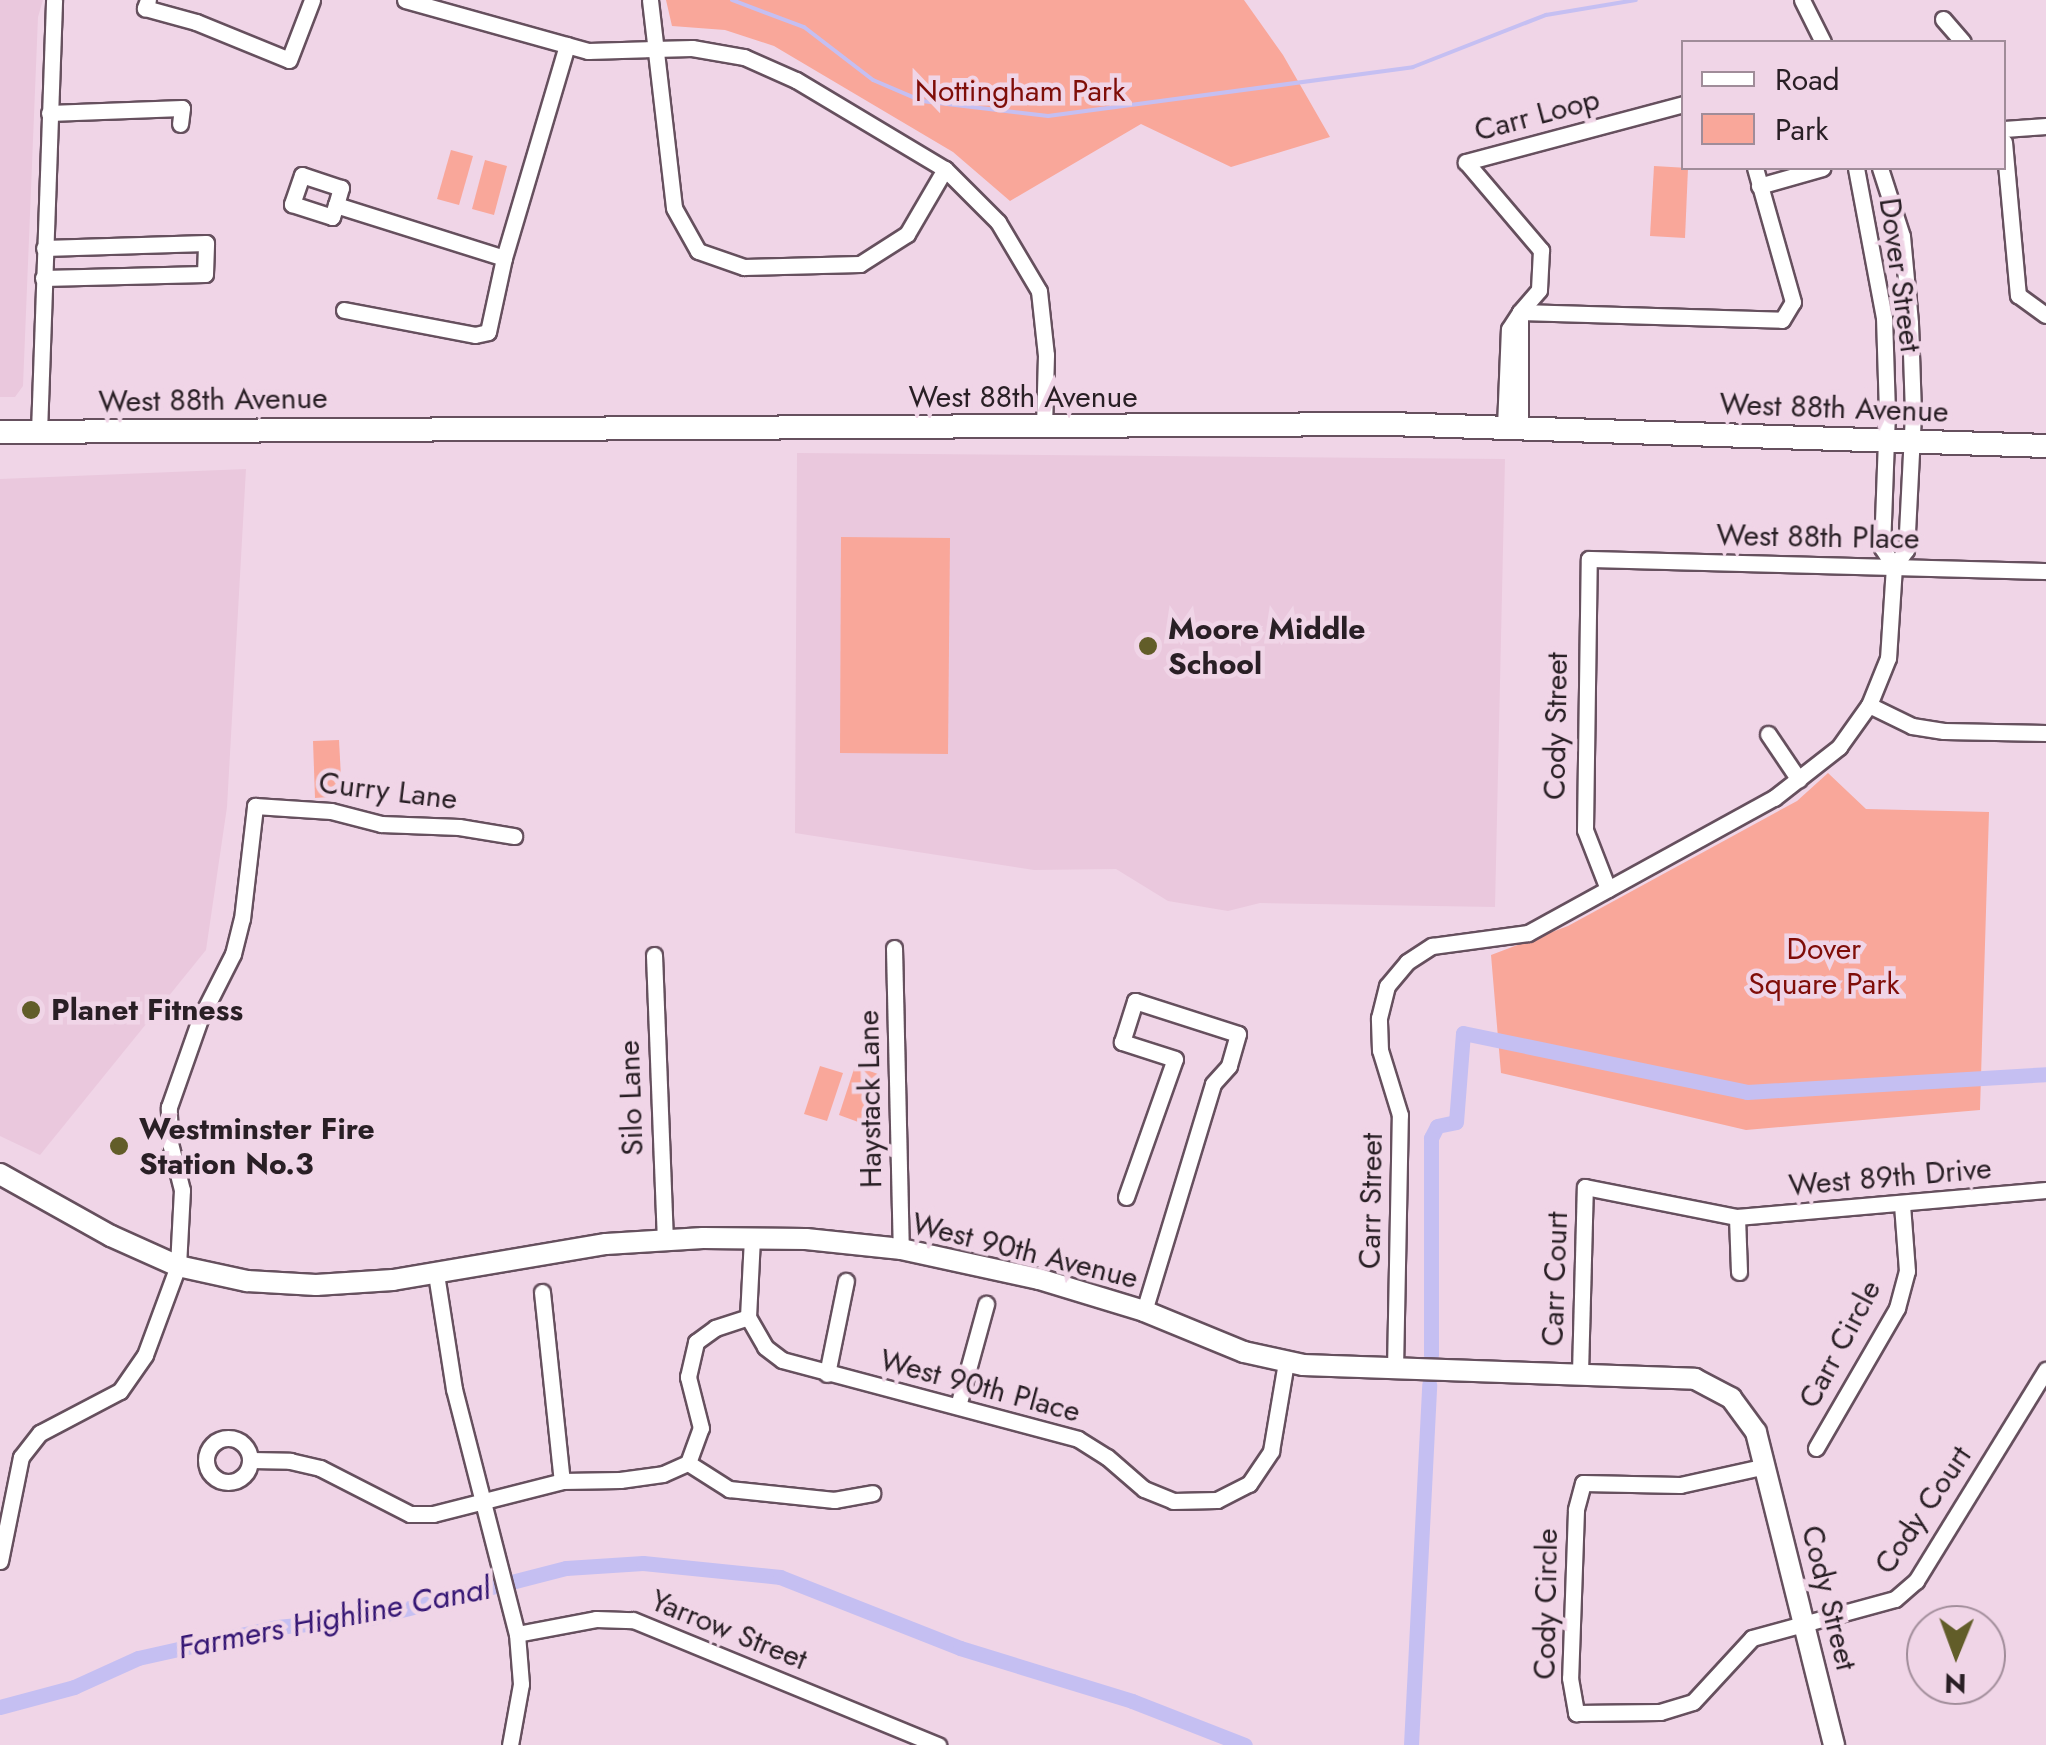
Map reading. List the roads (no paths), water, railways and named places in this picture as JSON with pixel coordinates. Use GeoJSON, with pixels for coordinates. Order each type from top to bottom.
{"type":"FeatureCollection","features":[{"type":"Feature","properties":{"kind":"main road","name":"West 88th Avenue"},"geometry":{"type":"LineString","coordinates":[[0,432],[1513,427],[2046,446]]}},
{"type":"Feature","properties":{"kind":"street"},"geometry":{"type":"LineString","coordinates":[[40,432],[54,0]]}},
{"type":"Feature","properties":{"kind":"street"},"geometry":{"type":"LineString","coordinates":[[148,0],[145,8],[214,29],[289,60],[312,0]]}},
{"type":"Feature","properties":{"kind":"street"},"geometry":{"type":"LineString","coordinates":[[406,0],[588,50],[692,48],[744,57],[796,80],[946,169],[998,222],[1039,291],[1046,354],[1044,428]]}},
{"type":"Feature","properties":{"kind":"street"},"geometry":{"type":"LineString","coordinates":[[650,0],[674,208],[698,251],[744,267],[860,264],[908,234],[946,169]]}},
{"type":"Feature","properties":{"kind":"street"},"geometry":{"type":"LineString","coordinates":[[1802,0],[1823,40]]}},
{"type":"Feature","properties":{"kind":"street"},"geometry":{"type":"LineString","coordinates":[[1943,19],[1961,40]]}},
{"type":"Feature","properties":{"kind":"street"},"geometry":{"type":"LineString","coordinates":[[344,310],[481,335],[492,327],[504,258],[567,45]]}},
{"type":"Feature","properties":{"kind":"street","name":"Carr Loop"},"geometry":{"type":"LineString","coordinates":[[1513,427],[1509,329],[1539,290],[1541,250],[1466,162],[1681,105]]}},
{"type":"Feature","properties":{"kind":"street"},"geometry":{"type":"LineString","coordinates":[[49,113],[182,108],[180,124]]}},
{"type":"Feature","properties":{"kind":"street"},"geometry":{"type":"LineString","coordinates":[[2006,129],[2046,126]]}},
{"type":"Feature","properties":{"kind":"street"},"geometry":{"type":"LineString","coordinates":[[2006,164],[2018,295],[2025,310],[2046,315]]}},
{"type":"Feature","properties":{"kind":"street"},"geometry":{"type":"LineString","coordinates":[[1520,312],[1782,320],[1793,302],[1755,170]]}},
{"type":"Feature","properties":{"kind":"street"},"geometry":{"type":"LineString","coordinates":[[1759,186],[1815,170]]}},
{"type":"Feature","properties":{"kind":"street","name":"Dover Street"},"geometry":{"type":"LineString","coordinates":[[1856,170],[1884,317],[1887,442],[1882,548],[1894,566]]}},
{"type":"Feature","properties":{"kind":"street","name":"Dover Street"},"geometry":{"type":"LineString","coordinates":[[1799,780],[1839,747],[1869,705],[1888,658],[1894,566],[1906,550],[1912,442],[1910,323],[1902,236],[1881,170]]}},
{"type":"Feature","properties":{"kind":"street"},"geometry":{"type":"LineString","coordinates":[[336,205],[504,258]]}},
{"type":"Feature","properties":{"kind":"street"},"geometry":{"type":"LineString","coordinates":[[43,278],[206,274],[206,242],[44,248]]}},
{"type":"Feature","properties":{"kind":"street","name":"West 88th Place"},"geometry":{"type":"LineString","coordinates":[[1589,559],[2046,570]]}},
{"type":"Feature","properties":{"kind":"street","name":"Cody Street"},"geometry":{"type":"LineString","coordinates":[[1589,559],[1584,830],[1608,889]]}},
{"type":"Feature","properties":{"kind":"street"},"geometry":{"type":"LineString","coordinates":[[1869,705],[1912,726],[1944,732],[2046,734]]}},
{"type":"Feature","properties":{"kind":"street"},"geometry":{"type":"LineString","coordinates":[[1768,734],[1799,780]]}},
{"type":"Feature","properties":{"kind":"street","name":"Carr Street"},"geometry":{"type":"LineString","coordinates":[[1395,1369],[1400,1115],[1380,1050],[1380,1018],[1387,986],[1407,962],[1432,946],[1528,933],[1799,780]]}},
{"type":"Feature","properties":{"kind":"street","name":"Curry Lane"},"geometry":{"type":"LineString","coordinates":[[178,1266],[182,1190],[170,1142],[169,1107],[200,1019],[233,954],[242,920],[255,806],[331,811],[381,824],[459,827],[514,836]]}},
{"type":"Feature","properties":{"kind":"street","name":"Haystack Lane"},"geometry":{"type":"LineString","coordinates":[[894,948],[901,1250]]}},
{"type":"Feature","properties":{"kind":"street","name":"Silo Lane"},"geometry":{"type":"LineString","coordinates":[[654,955],[665,1239]]}},
{"type":"Feature","properties":{"kind":"street"},"geometry":{"type":"LineString","coordinates":[[1126,1197],[1175,1059],[1122,1042],[1135,1001],[1238,1034],[1230,1066],[1213,1084],[1144,1311]]}},
{"type":"Feature","properties":{"kind":"street","name":"West 90th Avenue"},"geometry":{"type":"LineString","coordinates":[[0,1174],[110,1236],[178,1266],[216,1277],[280,1284],[358,1283],[436,1274],[564,1249],[665,1239],[752,1237],[901,1250],[1039,1279],[1144,1311],[1244,1352],[1286,1362],[1395,1369],[1674,1376],[1713,1386],[1745,1413],[1766,1466]]}},
{"type":"Feature","properties":{"kind":"street","name":"West 89th Drive"},"geometry":{"type":"LineString","coordinates":[[1586,1187],[1738,1217],[2046,1190]]}},
{"type":"Feature","properties":{"kind":"street","name":"Carr Court"},"geometry":{"type":"LineString","coordinates":[[1580,1373],[1586,1187]]}},
{"type":"Feature","properties":{"kind":"street","name":"Carr Circle"},"geometry":{"type":"LineString","coordinates":[[1816,1448],[1897,1308],[1907,1271],[1902,1204]]}},
{"type":"Feature","properties":{"kind":"street"},"geometry":{"type":"LineString","coordinates":[[1738,1217],[1739,1272]]}},
{"type":"Feature","properties":{"kind":"street"},"geometry":{"type":"LineString","coordinates":[[251,1460],[290,1461],[320,1468],[410,1514],[433,1514],[562,1481],[620,1480],[663,1474],[688,1463],[701,1428],[688,1378],[696,1342],[715,1328],[748,1317],[752,1237]]}},
{"type":"Feature","properties":{"kind":"street"},"geometry":{"type":"LineString","coordinates":[[0,1561],[21,1458],[40,1433],[120,1391],[145,1355],[178,1266]]}},
{"type":"Feature","properties":{"kind":"street"},"geometry":{"type":"LineString","coordinates":[[436,1274],[454,1389],[517,1634],[521,1684],[510,1745]]}},
{"type":"Feature","properties":{"kind":"street"},"geometry":{"type":"LineString","coordinates":[[827,1374],[846,1280]]}},
{"type":"Feature","properties":{"kind":"street"},"geometry":{"type":"LineString","coordinates":[[542,1292],[562,1481]]}},
{"type":"Feature","properties":{"kind":"street"},"geometry":{"type":"LineString","coordinates":[[958,1406],[986,1304]]}},
{"type":"Feature","properties":{"kind":"street","name":"West 90th Place"},"geometry":{"type":"LineString","coordinates":[[748,1317],[765,1347],[782,1360],[1078,1439],[1157,1497],[1217,1500],[1250,1484],[1271,1452],[1286,1362]]}},
{"type":"Feature","properties":{"kind":"street","name":"Cody Court"},"geometry":{"type":"LineString","coordinates":[[1804,1624],[1895,1599],[1916,1581],[2046,1370]]}},
{"type":"Feature","properties":{"kind":"street"},"geometry":{"type":"LineString","coordinates":[[688,1463],[730,1489],[834,1500],[872,1493]]}},
{"type":"Feature","properties":{"kind":"street","name":"Cody Street"},"geometry":{"type":"LineString","coordinates":[[1766,1466],[1834,1745]]}},
{"type":"Feature","properties":{"kind":"street","name":"Cody Circle"},"geometry":{"type":"LineString","coordinates":[[1766,1466],[1680,1485],[1584,1483],[1576,1510],[1571,1659],[1576,1713],[1660,1712],[1693,1702],[1752,1638],[1804,1624]]}},
{"type":"Feature","properties":{"kind":"street","name":"Yarrow Street"},"geometry":{"type":"LineString","coordinates":[[517,1634],[596,1619],[633,1620],[938,1745]]}},
{"type":"Feature","properties":{"kind":"waterway"},"geometry":{"type":"LineString","coordinates":[[732,0],[804,27],[873,80],[922,101],[1048,116],[1413,67],[1546,15],[1636,0]]}},
{"type":"Feature","properties":{"kind":"waterway","name":"Farmers Highline Canal"},"geometry":{"type":"LineString","coordinates":[[1431,1355],[1431,1138],[1437,1126],[1456,1122],[1463,1033],[1747,1092],[2046,1074]]}},
{"type":"Feature","properties":{"kind":"waterway","name":"Farmers Highline Canal"},"geometry":{"type":"LineString","coordinates":[[1411,1745],[1429,1384]]}},
{"type":"Feature","properties":{"kind":"waterway","name":"Farmers Highline Canal"},"geometry":{"type":"LineString","coordinates":[[0,1707],[74,1687],[138,1658],[277,1627],[370,1618],[566,1568],[643,1563],[780,1577],[960,1648],[1132,1701],[1245,1745]]}},
{"type":"Feature","properties":{"kind":"place","name":"Moore Middle School"},"geometry":{"type":"Point","coordinates":[1148,646]}},
{"type":"Feature","properties":{"kind":"place","name":"Planet Fitness"},"geometry":{"type":"Point","coordinates":[31,1010]}},
{"type":"Feature","properties":{"kind":"place","name":"Westminster Fire Station No.3"},"geometry":{"type":"Point","coordinates":[119,1146]}},
{"type":"Feature","properties":{"kind":"park label","name":"Nottingham Park"},"geometry":{"type":"Point","coordinates":[1020,91]}},
{"type":"Feature","properties":{"kind":"park label","name":"Dover Square Park"},"geometry":{"type":"Point","coordinates":[1824,966]}}]}
